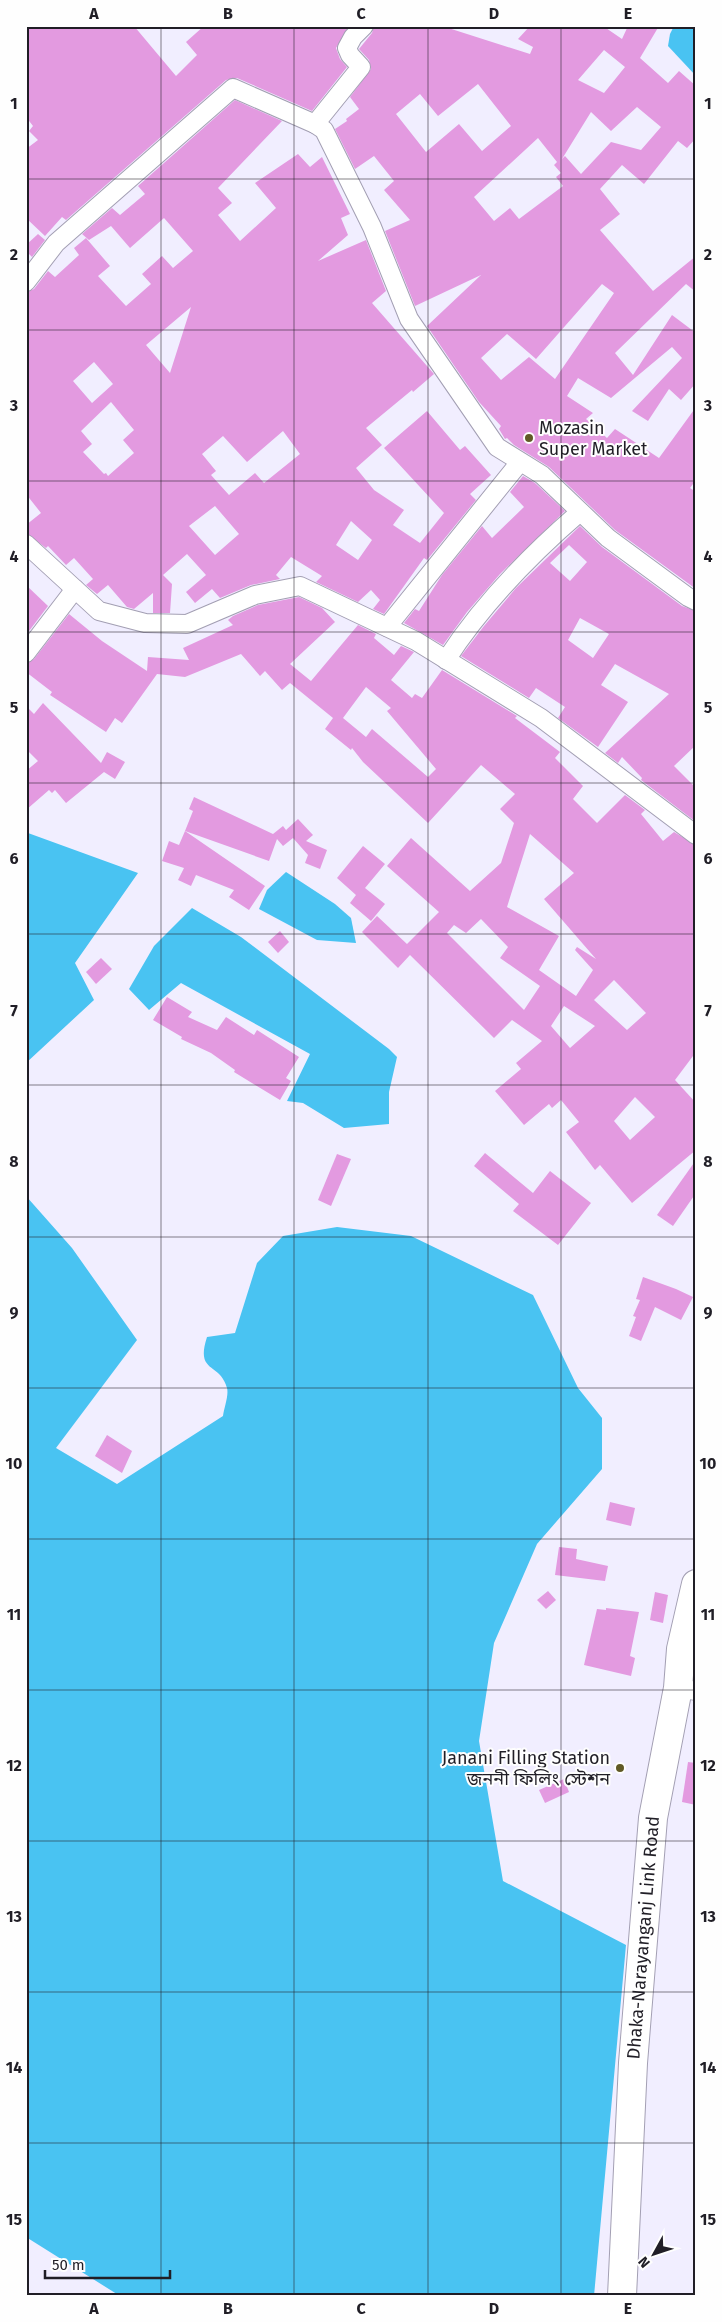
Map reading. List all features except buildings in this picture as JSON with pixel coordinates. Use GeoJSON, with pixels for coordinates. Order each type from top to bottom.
{"type":"FeatureCollection","features":[{"type":"Feature","properties":{"kind":"highway","name":"Dhaka-Narayanganj Link Road"},"geometry":{"type":"LineString","coordinates":[[622,2296],[633,2062],[653,1818],[687,1690],[680,1649],[696,1584]]}},
{"type":"Feature","properties":{"kind":"street"},"geometry":{"type":"LineString","coordinates":[[315,124],[361,67],[350,55],[347,48],[354,37],[365,26],[372,33],[379,26]]}},
{"type":"Feature","properties":{"kind":"street"},"geometry":{"type":"LineString","coordinates":[[26,282],[56,243],[233,88],[315,124],[324,130],[372,227],[408,319],[497,447],[542,475],[608,538],[696,601]]}},
{"type":"Feature","properties":{"kind":"street"},"geometry":{"type":"LineString","coordinates":[[387,627],[520,462]]}},
{"type":"Feature","properties":{"kind":"street"},"geometry":{"type":"LineString","coordinates":[[446,660],[502,585],[544,543],[580,512]]}},
{"type":"Feature","properties":{"kind":"street"},"geometry":{"type":"LineString","coordinates":[[26,544],[98,611],[145,623],[187,624],[254,595],[300,586],[416,641],[541,718],[696,835]]}},
{"type":"Feature","properties":{"kind":"street"},"geometry":{"type":"LineString","coordinates":[[26,653],[75,589]]}},
{"type":"Feature","properties":{"kind":"water"},"geometry":{"type":"Polygon","coordinates":[[[674,26],[696,26],[696,76],[668,46],[670,34],[674,26]]]}},
{"type":"Feature","properties":{"kind":"water"},"geometry":{"type":"Polygon","coordinates":[[[28,833],[138,873],[75,963],[94,1000],[26,1063],[28,833]]]}},
{"type":"Feature","properties":{"kind":"water"},"geometry":{"type":"Polygon","coordinates":[[[286,872],[335,904],[351,918],[356,943],[317,940],[259,909],[267,890],[286,872]]]}},
{"type":"Feature","properties":{"kind":"water"},"geometry":{"type":"Polygon","coordinates":[[[192,908],[241,937],[397,1057],[389,1092],[389,1124],[344,1128],[303,1103],[287,1101],[310,1054],[181,983],[149,1010],[129,989],[154,946],[192,908]]]}},
{"type":"Feature","properties":{"kind":"water"},"geometry":{"type":"Polygon","coordinates":[[[26,1196],[72,1248],[137,1340],[56,1448],[117,1484],[223,1416],[227,1388],[219,1374],[206,1363],[204,1349],[207,1337],[235,1333],[257,1263],[283,1236],[337,1227],[411,1236],[533,1295],[578,1388],[602,1418],[602,1469],[537,1544],[494,1643],[479,1741],[503,1881],[626,1945],[594,2296],[120,2296],[26,2237],[26,1196]]]}},
{"type":"Feature","properties":{"kind":"place","name":"Mozasin Super Market"},"geometry":{"type":"Point","coordinates":[529,438]}},
{"type":"Feature","properties":{"kind":"place","name":"Janani Filling Station জননী ফিলিং স্টেশন"},"geometry":{"type":"Point","coordinates":[620,1768]}}]}
